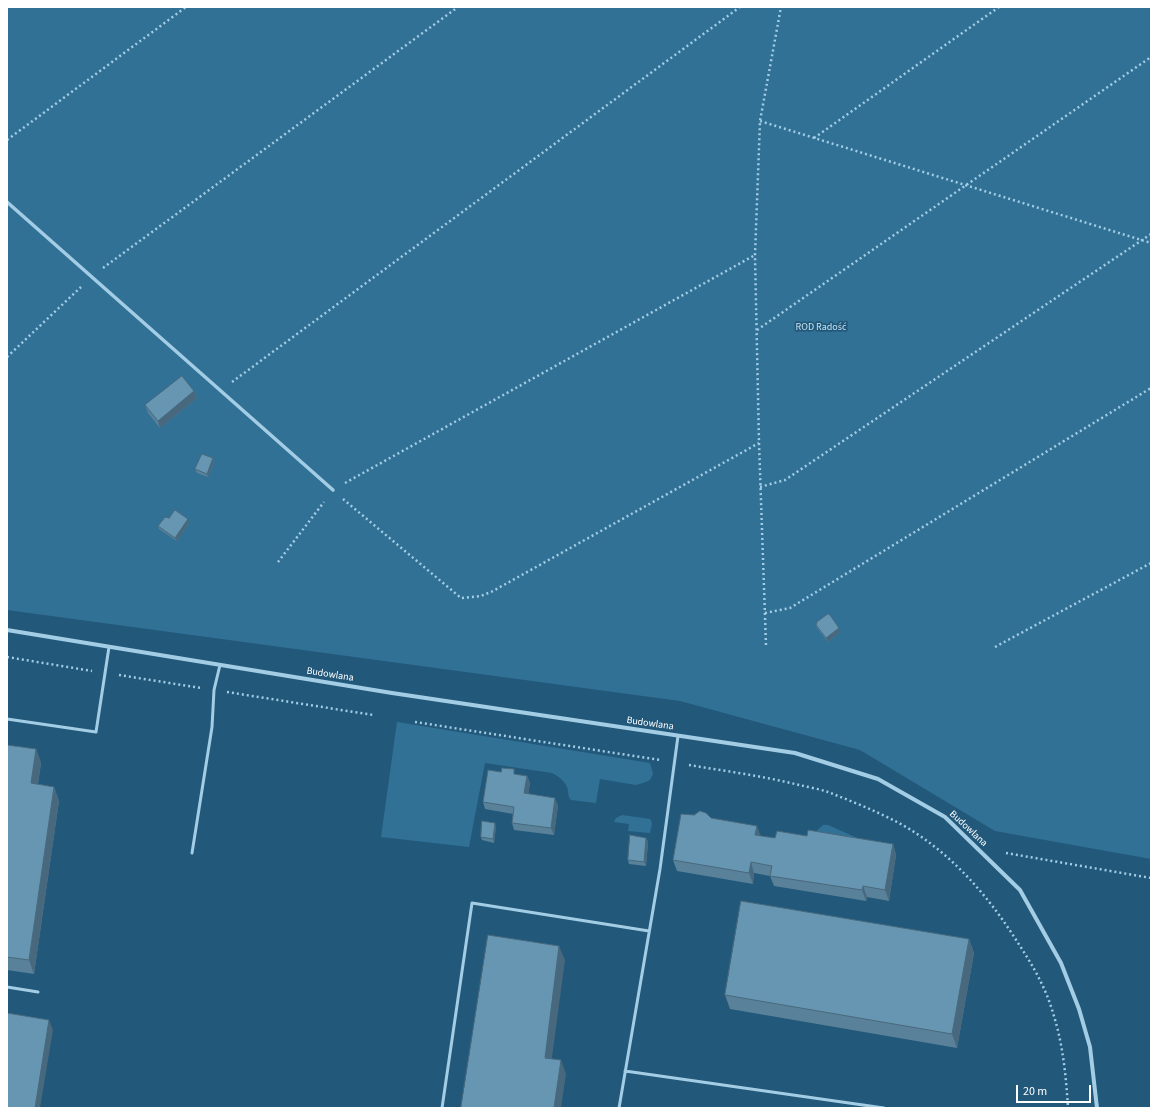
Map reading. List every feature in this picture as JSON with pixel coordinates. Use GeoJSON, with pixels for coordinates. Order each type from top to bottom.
{"type":"FeatureCollection","features":[{"type":"Feature","properties":{"kind":"street"},"geometry":{"type":"LineString","coordinates":[[7,202],[333,490]]}},
{"type":"Feature","properties":{"kind":"street","name":"Budowlana"},"geometry":{"type":"LineString","coordinates":[[7,630],[392,693],[795,753],[878,779],[945,817],[1020,890],[1061,963],[1079,1008],[1090,1048],[1097,1108]]}},
{"type":"Feature","properties":{"kind":"lane"},"geometry":{"type":"LineString","coordinates":[[7,719],[96,732],[109,647]]}},
{"type":"Feature","properties":{"kind":"lane"},"geometry":{"type":"LineString","coordinates":[[192,853],[212,727],[214,690],[220,665]]}},
{"type":"Feature","properties":{"kind":"lane"},"geometry":{"type":"LineString","coordinates":[[618,1108],[660,869],[678,736]]}},
{"type":"Feature","properties":{"kind":"lane"},"geometry":{"type":"LineString","coordinates":[[442,1108],[472,903],[649,931]]}},
{"type":"Feature","properties":{"kind":"lane"},"geometry":{"type":"LineString","coordinates":[[7,987],[38,992]]}},
{"type":"Feature","properties":{"kind":"lane"},"geometry":{"type":"LineString","coordinates":[[625,1071],[884,1108]]}},
{"type":"Feature","properties":{"kind":"path"},"geometry":{"type":"LineString","coordinates":[[7,140],[186,7]]}},
{"type":"Feature","properties":{"kind":"path"},"geometry":{"type":"LineString","coordinates":[[7,357],[92,276],[458,7]]}},
{"type":"Feature","properties":{"kind":"path"},"geometry":{"type":"LineString","coordinates":[[220,390],[740,7]]}},
{"type":"Feature","properties":{"kind":"path"},"geometry":{"type":"LineString","coordinates":[[766,645],[760,487],[755,255],[760,121],[781,7]]}},
{"type":"Feature","properties":{"kind":"path"},"geometry":{"type":"LineString","coordinates":[[814,138],[999,7]]}},
{"type":"Feature","properties":{"kind":"path"},"geometry":{"type":"LineString","coordinates":[[757,330],[1151,57]]}},
{"type":"Feature","properties":{"kind":"path"},"geometry":{"type":"LineString","coordinates":[[760,121],[1151,243]]}},
{"type":"Feature","properties":{"kind":"path"},"geometry":{"type":"LineString","coordinates":[[760,487],[785,480],[1151,234]]}},
{"type":"Feature","properties":{"kind":"path"},"geometry":{"type":"LineString","coordinates":[[278,562],[333,490],[755,255]]}},
{"type":"Feature","properties":{"kind":"path"},"geometry":{"type":"LineString","coordinates":[[765,613],[790,608],[1151,388]]}},
{"type":"Feature","properties":{"kind":"path"},"geometry":{"type":"LineString","coordinates":[[333,490],[461,598],[482,596],[759,443]]}},
{"type":"Feature","properties":{"kind":"path"},"geometry":{"type":"LineString","coordinates":[[994,647],[1151,563]]}},
{"type":"Feature","properties":{"kind":"path"},"geometry":{"type":"LineString","coordinates":[[7,657],[373,715]]}},
{"type":"Feature","properties":{"kind":"path"},"geometry":{"type":"LineString","coordinates":[[415,722],[779,780],[826,792],[898,822],[926,840],[959,867],[984,895],[1008,926],[1028,958],[1043,986],[1053,1012],[1062,1046],[1068,1108]]}},
{"type":"Feature","properties":{"kind":"path"},"geometry":{"type":"LineString","coordinates":[[977,849],[1151,878]]}},
{"type":"Feature","properties":{"kind":"green space","name":"ROD Radość"},"geometry":{"type":"Polygon","coordinates":[[[7,7],[1151,7],[1151,859],[995,831],[860,750],[680,701],[7,610],[7,7]]]}},
{"type":"Feature","properties":{"kind":"green space"},"geometry":{"type":"Polygon","coordinates":[[[397,722],[650,763],[653,774],[650,780],[636,785],[600,779],[596,803],[571,800],[564,782],[552,773],[485,763],[469,847],[381,837],[397,722]]]}},
{"type":"Feature","properties":{"kind":"green space"},"geometry":{"type":"Polygon","coordinates":[[[622,815],[650,819],[652,823],[650,833],[628,831],[629,824],[614,822],[616,818],[622,815]]]}},
{"type":"Feature","properties":{"kind":"green space"},"geometry":{"type":"Polygon","coordinates":[[[823,825],[828,825],[896,855],[812,840],[814,833],[823,825]]]}},
{"type":"Feature","properties":{"kind":"building"},"geometry":{"type":"Polygon","coordinates":[[[182,376],[194,391],[158,421],[145,405],[182,376]]]}},
{"type":"Feature","properties":{"kind":"building"},"geometry":{"type":"Polygon","coordinates":[[[202,454],[213,458],[207,474],[195,469],[202,454]]]}},
{"type":"Feature","properties":{"kind":"building"},"geometry":{"type":"Polygon","coordinates":[[[175,510],[188,519],[175,538],[158,526],[165,517],[169,518],[175,510]]]}},
{"type":"Feature","properties":{"kind":"building"},"geometry":{"type":"Polygon","coordinates":[[[828,614],[839,628],[826,638],[816,625],[817,622],[828,614]]]}},
{"type":"Feature","properties":{"kind":"building"},"geometry":{"type":"Polygon","coordinates":[[[7,745],[36,749],[31,783],[54,787],[29,960],[7,957],[7,745]]]}},
{"type":"Feature","properties":{"kind":"building"},"geometry":{"type":"Polygon","coordinates":[[[502,768],[514,769],[514,774],[527,776],[524,793],[555,798],[551,828],[512,823],[514,807],[483,802],[488,770],[501,772],[502,768]]]}},
{"type":"Feature","properties":{"kind":"building"},"geometry":{"type":"Polygon","coordinates":[[[700,811],[706,813],[711,818],[757,826],[755,835],[775,838],[777,831],[807,836],[808,830],[893,844],[885,890],[863,886],[862,890],[770,876],[772,866],[751,862],[749,873],[673,860],[681,814],[694,815],[700,811]]]}},
{"type":"Feature","properties":{"kind":"building"},"geometry":{"type":"Polygon","coordinates":[[[482,821],[495,823],[493,839],[481,837],[482,821]]]}},
{"type":"Feature","properties":{"kind":"building"},"geometry":{"type":"Polygon","coordinates":[[[630,835],[646,838],[644,862],[628,860],[630,835]]]}},
{"type":"Feature","properties":{"kind":"building"},"geometry":{"type":"Polygon","coordinates":[[[741,901],[969,939],[952,1034],[725,995],[741,901]]]}},
{"type":"Feature","properties":{"kind":"building"},"geometry":{"type":"Polygon","coordinates":[[[488,935],[559,946],[545,1058],[561,1060],[554,1108],[461,1108],[488,935]]]}},
{"type":"Feature","properties":{"kind":"building"},"geometry":{"type":"Polygon","coordinates":[[[7,1013],[49,1020],[35,1108],[7,1108],[7,1013]]]}}]}
